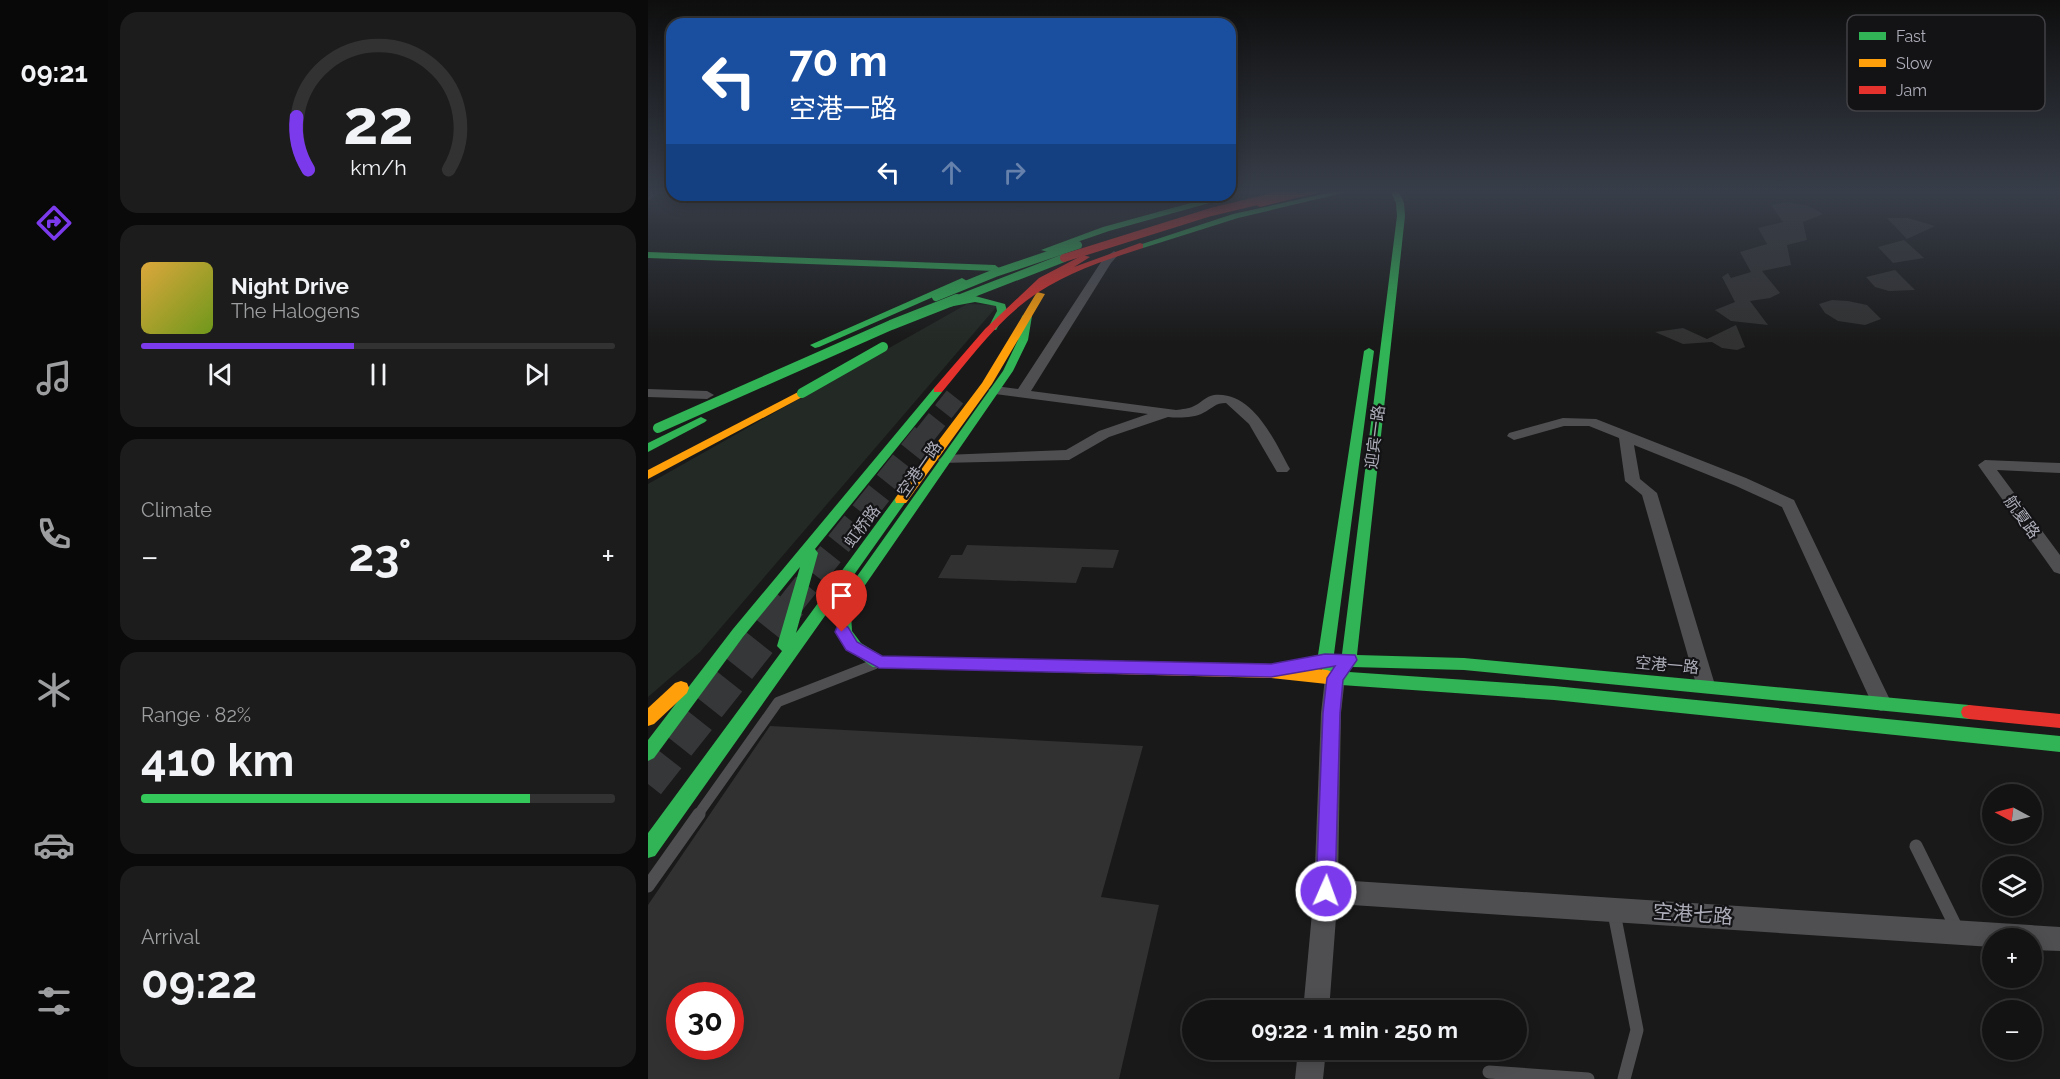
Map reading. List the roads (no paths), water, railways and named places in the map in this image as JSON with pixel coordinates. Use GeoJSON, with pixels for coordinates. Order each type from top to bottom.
{"type":"FeatureCollection","features":[{"type":"Feature","properties":{"kind":"main road"},"geometry":{"type":"LineString","coordinates":[[651,428],[707,395],[865,322],[994,268],[1068,242]]}},
{"type":"Feature","properties":{"kind":"main road"},"geometry":{"type":"LineString","coordinates":[[651,428],[965,285],[1087,242]]}},
{"type":"Feature","properties":{"kind":"main road"},"geometry":{"type":"LineString","coordinates":[[648,473],[940,305],[1000,278],[1099,242]]}},
{"type":"Feature","properties":{"kind":"main road"},"geometry":{"type":"LineString","coordinates":[[651,428],[902,320],[996,282],[1110,242]]}},
{"type":"Feature","properties":{"kind":"main road"},"geometry":{"type":"LineString","coordinates":[[1027,316],[974,372],[1005,315],[1025,292],[1048,275],[1095,253],[1127,242]]}},
{"type":"Feature","properties":{"kind":"main road"},"geometry":{"type":"LineString","coordinates":[[1061,277],[1087,261],[1130,242]]}},
{"type":"Feature","properties":{"kind":"main road","name":"虹桥路"},"geometry":{"type":"LineString","coordinates":[[648,753],[738,633],[945,382],[1005,315],[1025,298],[1061,277],[1114,254],[1151,242]]}},
{"type":"Feature","properties":{"kind":"main road"},"geometry":{"type":"LineString","coordinates":[[1378,287],[1385,242]]}},
{"type":"Feature","properties":{"kind":"main road","name":"迎宾一路"},"geometry":{"type":"LineString","coordinates":[[1349,660],[1398,242]]}},
{"type":"Feature","properties":{"kind":"main road"},"geometry":{"type":"LineString","coordinates":[[648,473],[1000,286],[1095,247]]}},
{"type":"Feature","properties":{"kind":"main road"},"geometry":{"type":"LineString","coordinates":[[648,255],[938,264],[994,268]]}},
{"type":"Feature","properties":{"kind":"main road","name":"虹桥路"},"geometry":{"type":"LineString","coordinates":[[648,849],[987,384],[1040,295],[1061,277]]}},
{"type":"Feature","properties":{"kind":"main road"},"geometry":{"type":"LineString","coordinates":[[940,305],[975,299],[1000,304],[1002,311],[991,331]]}},
{"type":"Feature","properties":{"kind":"main road"},"geometry":{"type":"LineString","coordinates":[[648,448],[731,404],[925,313]]}},
{"type":"Feature","properties":{"kind":"main road","name":"空港一路"},"geometry":{"type":"LineString","coordinates":[[1027,316],[1023,340],[1008,371],[855,589],[843,611],[842,632],[852,646],[879,662],[1271,670],[1330,669],[2060,744]]}},
{"type":"Feature","properties":{"kind":"main road","name":"迎宾一路"},"geometry":{"type":"LineString","coordinates":[[1330,669],[1372,334]]}},
{"type":"Feature","properties":{"kind":"main road"},"geometry":{"type":"LineString","coordinates":[[648,440],[707,395]]}},
{"type":"Feature","properties":{"kind":"main road"},"geometry":{"type":"LineString","coordinates":[[780,665],[814,543]]}},
{"type":"Feature","properties":{"kind":"main road"},"geometry":{"type":"LineString","coordinates":[[648,719],[738,633]]}},
{"type":"Feature","properties":{"kind":"main road","name":"空港一路"},"geometry":{"type":"LineString","coordinates":[[1271,670],[1330,669],[1349,660],[1464,664],[1705,685],[2060,721]]}},
{"type":"Feature","properties":{"kind":"street"},"geometry":{"type":"LineString","coordinates":[[1022,394],[1107,261],[1114,254]]}},
{"type":"Feature","properties":{"kind":"street"},"geometry":{"type":"LineString","coordinates":[[995,390],[1166,413],[1197,411],[1213,399],[1229,399],[1249,415],[1265,437],[1282,469]]}},
{"type":"Feature","properties":{"kind":"street"},"geometry":{"type":"LineString","coordinates":[[648,393],[707,395]]}},
{"type":"Feature","properties":{"kind":"street"},"geometry":{"type":"LineString","coordinates":[[945,460],[1069,455],[1104,434],[1166,413]]}},
{"type":"Feature","properties":{"kind":"street"},"geometry":{"type":"LineString","coordinates":[[1514,436],[1563,422],[1591,423],[1741,482],[1788,504],[1881,702]]}},
{"type":"Feature","properties":{"kind":"street"},"geometry":{"type":"LineString","coordinates":[[1626,437],[1633,481],[1648,493],[1665,543],[1705,685]]}},
{"type":"Feature","properties":{"kind":"street","name":"航夏路"},"geometry":{"type":"LineString","coordinates":[[2060,468],[1985,465],[2060,568]]}},
{"type":"Feature","properties":{"kind":"street","name":"迎宾一路"},"geometry":{"type":"LineString","coordinates":[[1317,1000],[1326,891],[1330,669]]}},
{"type":"Feature","properties":{"kind":"street","name":"空港七路"},"geometry":{"type":"LineString","coordinates":[[1326,891],[2060,939]]}},
{"type":"Feature","properties":{"kind":"street"},"geometry":{"type":"LineString","coordinates":[[1309,1079],[1311,1060]]}},
{"type":"Feature","properties":{"kind":"lane"},"geometry":{"type":"LineString","coordinates":[[648,886],[778,702],[879,662]]}},
{"type":"Feature","properties":{"kind":"lane"},"geometry":{"type":"LineString","coordinates":[[1916,846],[1958,931]]}},
{"type":"Feature","properties":{"kind":"lane"},"geometry":{"type":"LineString","coordinates":[[1613,909],[1637,1030],[1624,1079]]}},
{"type":"Feature","properties":{"kind":"lane"},"geometry":{"type":"LineString","coordinates":[[1489,1072],[1588,1079]]}},
{"type":"Feature","properties":{"kind":"tunnel"},"geometry":{"type":"LineString","coordinates":[[924,436],[955,397]]}},
{"type":"Feature","properties":{"kind":"tunnel"},"geometry":{"type":"LineString","coordinates":[[790,605],[925,435]]}},
{"type":"Feature","properties":{"kind":"tunnel"},"geometry":{"type":"LineString","coordinates":[[648,784],[791,603]]}}]}
